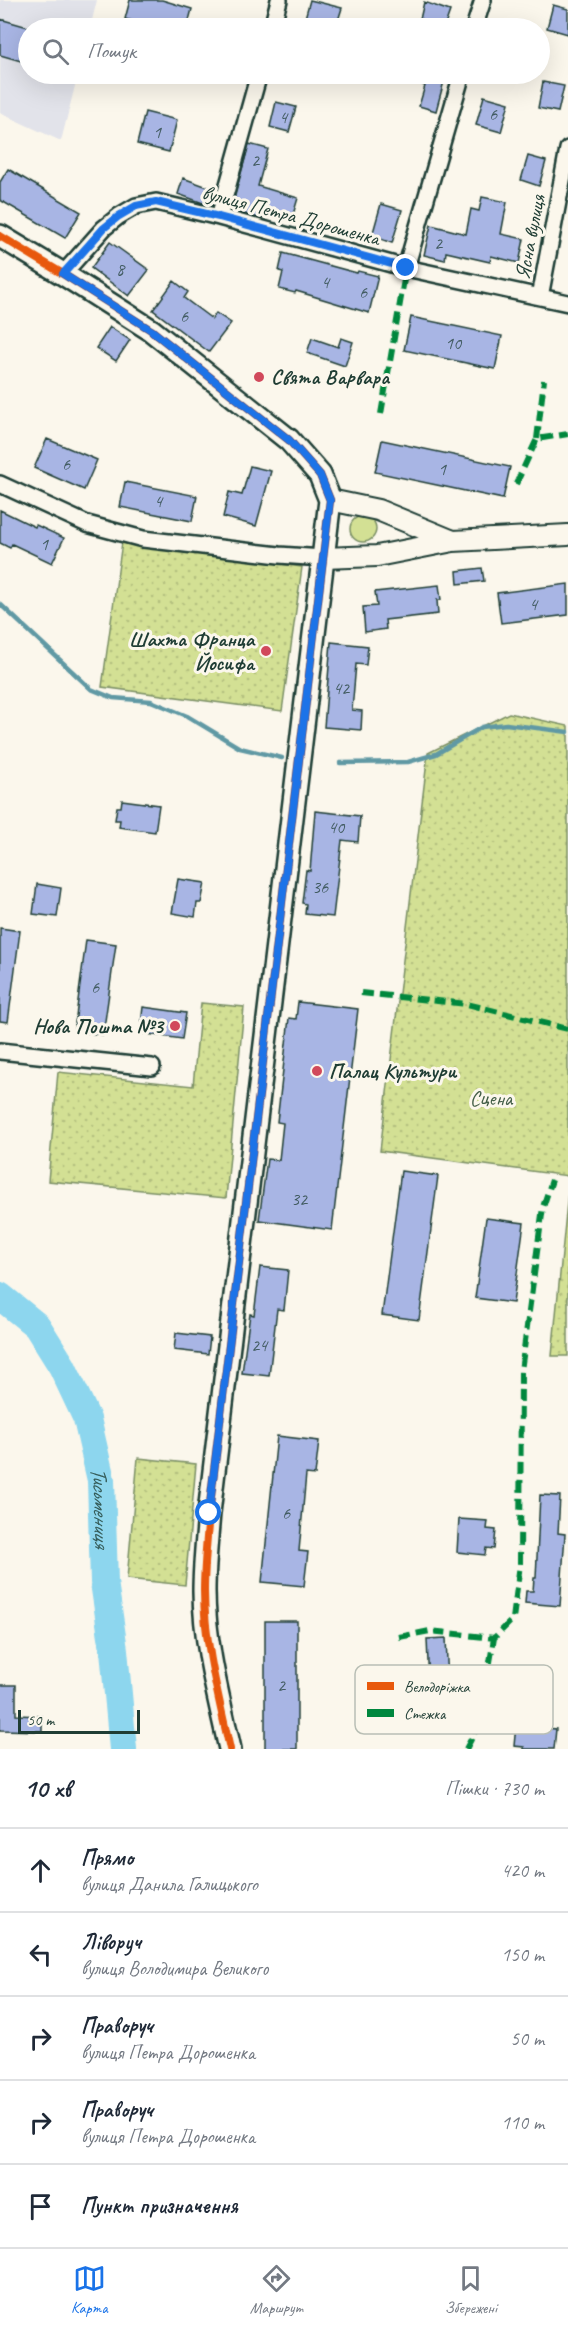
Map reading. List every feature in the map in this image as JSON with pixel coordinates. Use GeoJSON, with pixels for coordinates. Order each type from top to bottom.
{"type":"FeatureCollection","features":[{"type":"Feature","properties":{"kind":"main road"},"geometry":{"type":"LineString","coordinates":[[0,236],[151,330],[289,440],[320,475],[330,500],[209,1513],[204,1591],[206,1617],[230,1749]]}},
{"type":"Feature","properties":{"kind":"street"},"geometry":{"type":"LineString","coordinates":[[274,18],[279,0]]}},
{"type":"Feature","properties":{"kind":"street"},"geometry":{"type":"LineString","coordinates":[[477,18],[483,0]]}},
{"type":"Feature","properties":{"kind":"street"},"geometry":{"type":"LineString","coordinates":[[219,217],[256,84]]}},
{"type":"Feature","properties":{"kind":"street"},"geometry":{"type":"LineString","coordinates":[[406,268],[459,84]]}},
{"type":"Feature","properties":{"kind":"street","name":"Ясна вулиця"},"geometry":{"type":"LineString","coordinates":[[540,297],[568,149]]}},
{"type":"Feature","properties":{"kind":"street","name":"вулиця Петра Дорошенка"},"geometry":{"type":"LineString","coordinates":[[63,274],[104,228],[136,206],[156,202],[406,268],[568,303]]}},
{"type":"Feature","properties":{"kind":"street"},"geometry":{"type":"LineString","coordinates":[[0,484],[87,524],[143,540],[279,555],[323,558],[377,556],[453,541],[568,535]]}},
{"type":"Feature","properties":{"kind":"street"},"geometry":{"type":"LineString","coordinates":[[330,500],[378,510],[453,541]]}},
{"type":"Feature","properties":{"kind":"street"},"geometry":{"type":"LineString","coordinates":[[0,1051],[152,1067]]}},
{"type":"Feature","properties":{"kind":"shaded area"},"geometry":{"type":"Polygon","coordinates":[[[0,0],[97,0],[92,18],[18,18],[18,84],[75,84],[61,141],[0,113],[0,0]]]}},
{"type":"Feature","properties":{"kind":"green space"},"geometry":{"type":"Polygon","coordinates":[[[363,516],[372,520],[376,529],[372,538],[363,542],[354,538],[350,529],[354,520],[363,516]]]}},
{"type":"Feature","properties":{"kind":"green space"},"geometry":{"type":"Polygon","coordinates":[[[122,542],[302,567],[282,711],[102,687],[122,542]]]}},
{"type":"Feature","properties":{"kind":"green space","name":"Сцена"},"geometry":{"type":"Polygon","coordinates":[[[509,713],[568,726],[568,1176],[380,1151],[428,753],[509,713]]]}},
{"type":"Feature","properties":{"kind":"green space"},"geometry":{"type":"Polygon","coordinates":[[[201,1003],[244,1007],[226,1198],[48,1181],[58,1072],[193,1086],[201,1003]]]}},
{"type":"Feature","properties":{"kind":"green space"},"geometry":{"type":"Polygon","coordinates":[[[568,1192],[568,1356],[552,1356],[568,1192]]]}},
{"type":"Feature","properties":{"kind":"green space"},"geometry":{"type":"Polygon","coordinates":[[[138,1458],[196,1464],[185,1585],[127,1579],[138,1458]]]}},
{"type":"Feature","properties":{"kind":"building"},"geometry":{"type":"Polygon","coordinates":[[[130,0],[162,0],[192,9],[190,18],[125,18],[130,0]]]}},
{"type":"Feature","properties":{"kind":"building"},"geometry":{"type":"Polygon","coordinates":[[[310,0],[342,8],[339,18],[305,18],[310,0]]]}},
{"type":"Feature","properties":{"kind":"building"},"geometry":{"type":"Polygon","coordinates":[[[424,2],[450,11],[448,18],[420,18],[424,2]]]}},
{"type":"Feature","properties":{"kind":"building"},"geometry":{"type":"Polygon","coordinates":[[[553,5],[568,9],[568,34],[550,29],[553,5]]]}},
{"type":"Feature","properties":{"kind":"building"},"geometry":{"type":"Polygon","coordinates":[[[0,19],[18,24],[18,60],[0,55],[0,19]]]}},
{"type":"Feature","properties":{"kind":"building"},"geometry":{"type":"Polygon","coordinates":[[[421,84],[443,84],[436,111],[419,106],[425,86],[421,84]]]}},
{"type":"Feature","properties":{"kind":"building"},"geometry":{"type":"Polygon","coordinates":[[[543,84],[564,86],[558,112],[538,108],[543,84]]]}},
{"type":"Feature","properties":{"kind":"building"},"geometry":{"type":"Polygon","coordinates":[[[484,96],[509,103],[501,132],[476,125],[484,96]]]}},
{"type":"Feature","properties":{"kind":"building"},"geometry":{"type":"Polygon","coordinates":[[[276,102],[296,107],[289,132],[270,127],[276,102]]]}},
{"type":"Feature","properties":{"kind":"building"},"geometry":{"type":"Polygon","coordinates":[[[145,112],[177,120],[169,152],[137,144],[145,112]]]}},
{"type":"Feature","properties":{"kind":"building"},"geometry":{"type":"Polygon","coordinates":[[[249,144],[268,149],[258,186],[298,198],[292,218],[265,210],[262,219],[231,210],[249,144]]]}},
{"type":"Feature","properties":{"kind":"building"},"geometry":{"type":"Polygon","coordinates":[[[528,156],[546,161],[539,186],[521,180],[528,156]]]}},
{"type":"Feature","properties":{"kind":"building"},"geometry":{"type":"Polygon","coordinates":[[[8,169],[81,212],[65,238],[0,200],[0,182],[8,169]]]}},
{"type":"Feature","properties":{"kind":"building"},"geometry":{"type":"Polygon","coordinates":[[[183,178],[216,190],[213,204],[178,194],[183,178]]]}},
{"type":"Feature","properties":{"kind":"building"},"geometry":{"type":"Polygon","coordinates":[[[482,197],[507,202],[501,234],[524,239],[519,263],[491,256],[490,262],[446,252],[445,260],[424,255],[431,225],[466,234],[471,209],[479,211],[482,197]]]}},
{"type":"Feature","properties":{"kind":"building"},"geometry":{"type":"Polygon","coordinates":[[[381,204],[402,210],[392,243],[372,236],[381,204]]]}},
{"type":"Feature","properties":{"kind":"building"},"geometry":{"type":"Polygon","coordinates":[[[110,242],[149,270],[129,296],[91,268],[110,242]]]}},
{"type":"Feature","properties":{"kind":"building"},"geometry":{"type":"Polygon","coordinates":[[[283,253],[357,273],[358,271],[378,276],[369,313],[296,291],[295,293],[279,289],[283,272],[279,271],[283,253]]]}},
{"type":"Feature","properties":{"kind":"building"},"geometry":{"type":"Polygon","coordinates":[[[174,281],[188,292],[184,298],[212,319],[216,313],[231,323],[209,352],[153,310],[174,281]]]}},
{"type":"Feature","properties":{"kind":"building"},"geometry":{"type":"Polygon","coordinates":[[[411,317],[502,336],[495,369],[404,350],[411,317]]]}},
{"type":"Feature","properties":{"kind":"building"},"geometry":{"type":"Polygon","coordinates":[[[110,327],[130,340],[116,361],[96,348],[110,327]]]}},
{"type":"Feature","properties":{"kind":"building"},"geometry":{"type":"Polygon","coordinates":[[[312,338],[338,347],[341,338],[353,342],[345,366],[307,353],[312,338]]]}},
{"type":"Feature","properties":{"kind":"building"},"geometry":{"type":"Polygon","coordinates":[[[47,439],[97,460],[84,490],[34,468],[47,439]]]}},
{"type":"Feature","properties":{"kind":"building"},"geometry":{"type":"Polygon","coordinates":[[[382,440],[510,467],[503,499],[375,472],[382,440]]]}},
{"type":"Feature","properties":{"kind":"building"},"geometry":{"type":"Polygon","coordinates":[[[250,466],[271,471],[256,526],[223,517],[229,492],[242,495],[250,466]]]}},
{"type":"Feature","properties":{"kind":"building"},"geometry":{"type":"Polygon","coordinates":[[[125,482],[197,496],[192,521],[120,507],[125,482]]]}},
{"type":"Feature","properties":{"kind":"building"},"geometry":{"type":"Polygon","coordinates":[[[0,510],[64,538],[52,563],[12,544],[10,548],[0,543],[0,510]]]}},
{"type":"Feature","properties":{"kind":"building"},"geometry":{"type":"Polygon","coordinates":[[[482,568],[484,581],[458,584],[457,571],[482,568]]]}},
{"type":"Feature","properties":{"kind":"building"},"geometry":{"type":"Polygon","coordinates":[[[568,584],[568,615],[501,623],[497,593],[568,584]]]}},
{"type":"Feature","properties":{"kind":"building"},"geometry":{"type":"Polygon","coordinates":[[[439,585],[441,600],[437,600],[438,614],[385,620],[386,629],[365,632],[363,607],[377,606],[375,592],[439,585]]]}},
{"type":"Feature","properties":{"kind":"building"},"geometry":{"type":"Polygon","coordinates":[[[331,642],[368,646],[366,665],[356,664],[352,710],[362,711],[361,730],[324,727],[331,642]]]}},
{"type":"Feature","properties":{"kind":"building"},"geometry":{"type":"Polygon","coordinates":[[[122,800],[159,805],[155,832],[119,827],[120,820],[115,820],[117,807],[121,807],[122,800]]]}},
{"type":"Feature","properties":{"kind":"building"},"geometry":{"type":"Polygon","coordinates":[[[315,811],[360,816],[358,842],[342,840],[333,917],[305,914],[306,904],[302,903],[306,870],[310,871],[315,811]]]}},
{"type":"Feature","properties":{"kind":"building"},"geometry":{"type":"Polygon","coordinates":[[[178,879],[205,883],[201,903],[197,903],[195,917],[172,913],[178,879]]]}},
{"type":"Feature","properties":{"kind":"building"},"geometry":{"type":"Polygon","coordinates":[[[37,884],[61,888],[57,917],[33,914],[37,884]]]}},
{"type":"Feature","properties":{"kind":"building"},"geometry":{"type":"Polygon","coordinates":[[[0,928],[20,931],[8,1022],[0,1021],[0,928]]]}},
{"type":"Feature","properties":{"kind":"building"},"geometry":{"type":"Polygon","coordinates":[[[86,940],[116,944],[103,1035],[74,1031],[86,940]]]}},
{"type":"Feature","properties":{"kind":"building","name":"Палац Культури"},"geometry":{"type":"Polygon","coordinates":[[[298,1002],[358,1009],[332,1230],[259,1220],[267,1159],[279,1160],[283,1123],[277,1122],[289,1018],[296,1019],[298,1002]]]}},
{"type":"Feature","properties":{"kind":"building"},"geometry":{"type":"Polygon","coordinates":[[[143,1007],[186,1013],[182,1039],[140,1033],[143,1007]]]}},
{"type":"Feature","properties":{"kind":"building"},"geometry":{"type":"Polygon","coordinates":[[[401,1171],[438,1176],[419,1320],[382,1315],[401,1171]]]}},
{"type":"Feature","properties":{"kind":"building"},"geometry":{"type":"Polygon","coordinates":[[[486,1218],[524,1223],[513,1303],[475,1298],[486,1218]]]}},
{"type":"Feature","properties":{"kind":"building"},"geometry":{"type":"Polygon","coordinates":[[[260,1267],[288,1270],[284,1310],[277,1309],[269,1376],[242,1373],[250,1314],[254,1315],[260,1267]]]}},
{"type":"Feature","properties":{"kind":"building"},"geometry":{"type":"Polygon","coordinates":[[[176,1333],[210,1337],[208,1354],[174,1350],[176,1333]]]}},
{"type":"Feature","properties":{"kind":"building"},"geometry":{"type":"Polygon","coordinates":[[[277,1436],[319,1441],[315,1475],[306,1474],[299,1551],[308,1552],[304,1586],[262,1582],[277,1436]]]}},
{"type":"Feature","properties":{"kind":"building"},"geometry":{"type":"Polygon","coordinates":[[[540,1495],[560,1496],[558,1533],[565,1534],[560,1606],[525,1603],[526,1591],[533,1591],[534,1578],[536,1578],[540,1495]]]}},
{"type":"Feature","properties":{"kind":"building"},"geometry":{"type":"Polygon","coordinates":[[[459,1519],[488,1521],[487,1529],[496,1530],[494,1549],[486,1548],[485,1555],[457,1552],[459,1519]]]}},
{"type":"Feature","properties":{"kind":"building"},"geometry":{"type":"Polygon","coordinates":[[[265,1621],[297,1621],[297,1749],[265,1749],[265,1621]]]}},
{"type":"Feature","properties":{"kind":"building"},"geometry":{"type":"Polygon","coordinates":[[[446,1638],[447,1665],[428,1665],[427,1639],[446,1638]]]}},
{"type":"Feature","properties":{"kind":"building"},"geometry":{"type":"Polygon","coordinates":[[[0,1685],[16,1685],[16,1715],[42,1716],[42,1731],[0,1730],[0,1685]]]}},
{"type":"Feature","properties":{"kind":"building"},"geometry":{"type":"Polygon","coordinates":[[[553,1729],[556,1729],[554,1749],[524,1749],[524,1747],[514,1746],[515,1734],[553,1734],[553,1729]]]}},
{"type":"Feature","properties":{"kind":"waterway"},"geometry":{"type":"LineString","coordinates":[[0,604],[91,689],[113,698],[151,701],[187,716],[240,748],[282,758]]}},
{"type":"Feature","properties":{"kind":"waterway"},"geometry":{"type":"LineString","coordinates":[[340,763],[408,762],[436,754],[482,727],[506,724],[568,732]]}},
{"type":"Feature","properties":{"kind":"waterway","name":"Тисьмениця"},"geometry":{"type":"LineString","coordinates":[[0,1296],[37,1326],[62,1366],[87,1419],[101,1480],[104,1582],[114,1650],[123,1749]]}},
{"type":"Feature","properties":{"kind":"marked path"},"geometry":{"type":"LineString","coordinates":[[381,414],[406,268]]}},
{"type":"Feature","properties":{"kind":"marked path"},"geometry":{"type":"LineString","coordinates":[[537,439],[544,380]]}},
{"type":"Feature","properties":{"kind":"marked path"},"geometry":{"type":"LineString","coordinates":[[516,484],[537,439],[568,434]]}},
{"type":"Feature","properties":{"kind":"marked path"},"geometry":{"type":"LineString","coordinates":[[361,993],[467,1004],[568,1029]]}},
{"type":"Feature","properties":{"kind":"marked path"},"geometry":{"type":"LineString","coordinates":[[490,1665],[494,1638],[513,1619],[520,1564],[521,1371],[543,1207],[552,1180]]}},
{"type":"Feature","properties":{"kind":"marked path"},"geometry":{"type":"LineString","coordinates":[[399,1637],[430,1631],[494,1638]]}},
{"type":"Feature","properties":{"kind":"marked path"},"geometry":{"type":"LineString","coordinates":[[466,1749],[474,1734]]}},
{"type":"Feature","properties":{"kind":"cycle path"},"geometry":{"type":"LineString","coordinates":[[0,236],[151,330],[289,440],[320,475],[330,500],[209,1513],[205,1610],[213,1670],[230,1749]]}},
{"type":"Feature","properties":{"kind":"place","name":"Свята Варвара"},"geometry":{"type":"Point","coordinates":[259,377]}},
{"type":"Feature","properties":{"kind":"place","name":"Шахта Франца Йосифа"},"geometry":{"type":"Point","coordinates":[266,651]}},
{"type":"Feature","properties":{"kind":"place","name":"Нова Пошта №3"},"geometry":{"type":"Point","coordinates":[175,1026]}},
{"type":"Feature","properties":{"kind":"place","name":"Палац Культури"},"geometry":{"type":"Point","coordinates":[317,1071]}},
{"type":"Feature","properties":{"kind":"route"},"geometry":{"type":"LineString","coordinates":[[209,1513],[330,500],[320,475],[289,440],[151,330],[63,274],[104,228],[119,216],[136,206],[156,202],[406,268]]}}]}
